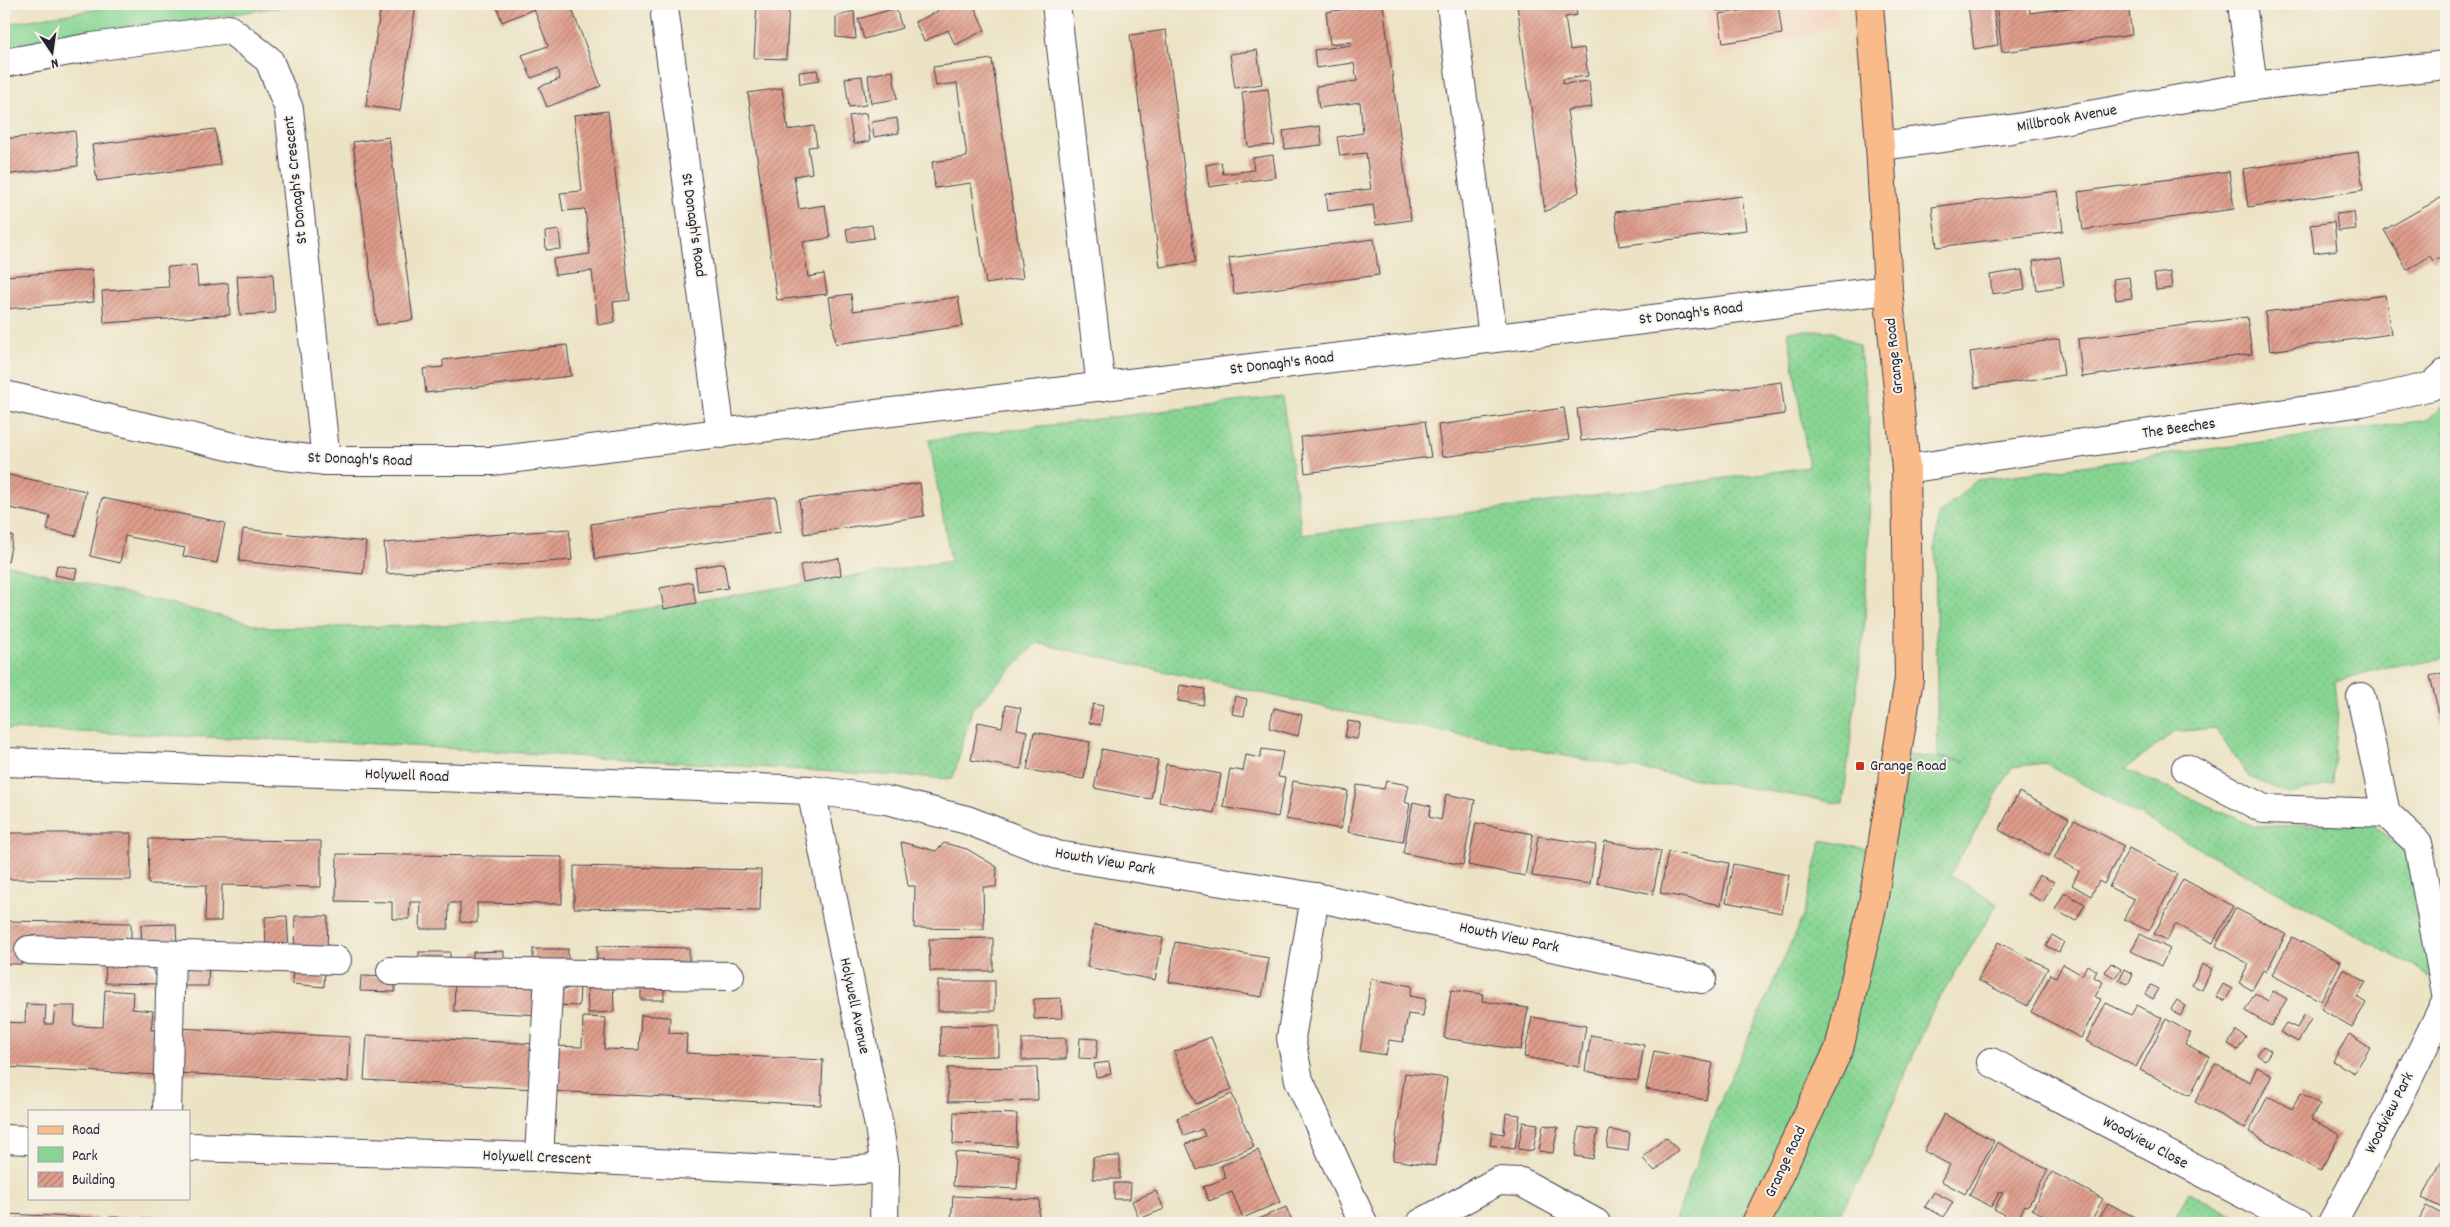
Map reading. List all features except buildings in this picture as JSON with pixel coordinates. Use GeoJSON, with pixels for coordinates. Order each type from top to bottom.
{"type":"FeatureCollection","features":[{"type":"Feature","properties":{"kind":"main road","name":"Grange Road"},"geometry":{"type":"LineString","coordinates":[[1756,1223],[1839,1049],[1873,903],[1909,678],[1906,469],[1888,290],[1880,146],[1868,4]]}},
{"type":"Feature","properties":{"kind":"street"},"geometry":{"type":"LineString","coordinates":[[1056,4],[1101,387]]}},
{"type":"Feature","properties":{"kind":"street"},"geometry":{"type":"LineString","coordinates":[[1451,4],[1493,337]]}},
{"type":"Feature","properties":{"kind":"street"},"geometry":{"type":"LineString","coordinates":[[2242,4],[2253,86]]}},
{"type":"Feature","properties":{"kind":"street","name":"St Donagh's Road"},"geometry":{"type":"LineString","coordinates":[[665,15],[721,434]]}},
{"type":"Feature","properties":{"kind":"street","name":"St Donagh's Crescent"},"geometry":{"type":"LineString","coordinates":[[4,63],[92,48],[229,29],[269,60],[289,109],[326,461]]}},
{"type":"Feature","properties":{"kind":"street","name":"Millbrook Avenue"},"geometry":{"type":"LineString","coordinates":[[1880,146],[2012,128],[2253,86],[2446,65]]}},
{"type":"Feature","properties":{"kind":"street","name":"St Donagh's Road"},"geometry":{"type":"LineString","coordinates":[[4,395],[260,453],[326,461],[492,461],[1888,290]]}},
{"type":"Feature","properties":{"kind":"street","name":"The Beeches"},"geometry":{"type":"LineString","coordinates":[[1906,469],[2362,402],[2432,386],[2446,373]]}},
{"type":"Feature","properties":{"kind":"street"},"geometry":{"type":"LineString","coordinates":[[2361,697],[2386,813],[2418,842],[2446,993]]}},
{"type":"Feature","properties":{"kind":"street","name":"Holywell Road"},"geometry":{"type":"LineString","coordinates":[[4,762],[811,790]]}},
{"type":"Feature","properties":{"kind":"street"},"geometry":{"type":"LineString","coordinates":[[2186,768],[2264,809],[2386,813]]}},
{"type":"Feature","properties":{"kind":"street","name":"Howth View Park"},"geometry":{"type":"LineString","coordinates":[[811,790],[886,800],[967,820],[1057,855],[1315,896],[1702,979]]}},
{"type":"Feature","properties":{"kind":"street","name":"Holywell Avenue"},"geometry":{"type":"LineString","coordinates":[[811,790],[879,1126],[885,1168],[884,1223]]}},
{"type":"Feature","properties":{"kind":"street"},"geometry":{"type":"LineString","coordinates":[[1315,896],[1291,1038],[1299,1080],[1363,1223]]}},
{"type":"Feature","properties":{"kind":"street"},"geometry":{"type":"LineString","coordinates":[[29,950],[337,960]]}},
{"type":"Feature","properties":{"kind":"street"},"geometry":{"type":"LineString","coordinates":[[167,1110],[171,955]]}},
{"type":"Feature","properties":{"kind":"street"},"geometry":{"type":"LineString","coordinates":[[391,970],[730,976]]}},
{"type":"Feature","properties":{"kind":"street"},"geometry":{"type":"LineString","coordinates":[[539,1157],[549,974]]}},
{"type":"Feature","properties":{"kind":"street","name":"Woodview Park"},"geometry":{"type":"LineString","coordinates":[[2332,1223],[2402,1092],[2446,1001]]}},
{"type":"Feature","properties":{"kind":"street","name":"Woodview Close"},"geometry":{"type":"LineString","coordinates":[[1991,1062],[2299,1223]]}},
{"type":"Feature","properties":{"kind":"street"},"geometry":{"type":"LineString","coordinates":[[4,1139],[28,1140]]}},
{"type":"Feature","properties":{"kind":"street","name":"Holywell Crescent"},"geometry":{"type":"LineString","coordinates":[[190,1147],[539,1157],[833,1172],[885,1168]]}},
{"type":"Feature","properties":{"kind":"street"},"geometry":{"type":"LineString","coordinates":[[1421,1223],[1498,1181],[1522,1182],[1596,1223]]}},
{"type":"Feature","properties":{"kind":"shaded area"},"geometry":{"type":"Polygon","coordinates":[[[1706,4],[1836,4],[1838,26],[1713,59],[1706,4]]]}},
{"type":"Feature","properties":{"kind":"green space"},"geometry":{"type":"Polygon","coordinates":[[[131,4],[300,4],[4,49],[4,24],[131,4]]]}},
{"type":"Feature","properties":{"kind":"green space"},"geometry":{"type":"Polygon","coordinates":[[[1788,331],[1832,331],[1859,346],[1868,403],[1871,469],[1865,620],[1843,804],[1586,760],[1351,713],[1037,643],[972,709],[953,779],[359,743],[4,729],[4,564],[270,628],[423,626],[599,616],[951,561],[929,440],[1282,396],[1302,535],[1809,467],[1788,331]]]}},
{"type":"Feature","properties":{"kind":"green space"},"geometry":{"type":"Polygon","coordinates":[[[2446,404],[2446,658],[2387,667],[2335,681],[2338,711],[2333,784],[2289,794],[2249,777],[2215,728],[2174,732],[2125,769],[2256,827],[2368,820],[2407,853],[2434,978],[2045,763],[2012,767],[1950,875],[1997,904],[1932,1011],[1863,1174],[1834,1223],[1674,1223],[1718,1106],[1803,916],[1822,840],[1882,852],[1898,754],[1965,761],[1938,757],[1935,546],[1939,514],[1977,480],[2427,420],[2446,404]]]}},
{"type":"Feature","properties":{"kind":"green space"},"geometry":{"type":"Polygon","coordinates":[[[2189,1192],[2247,1223],[2172,1223],[2189,1192]]]}},
{"type":"Feature","properties":{"kind":"place","name":"Grange Road"},"geometry":{"type":"Point","coordinates":[1860,766]}}]}
